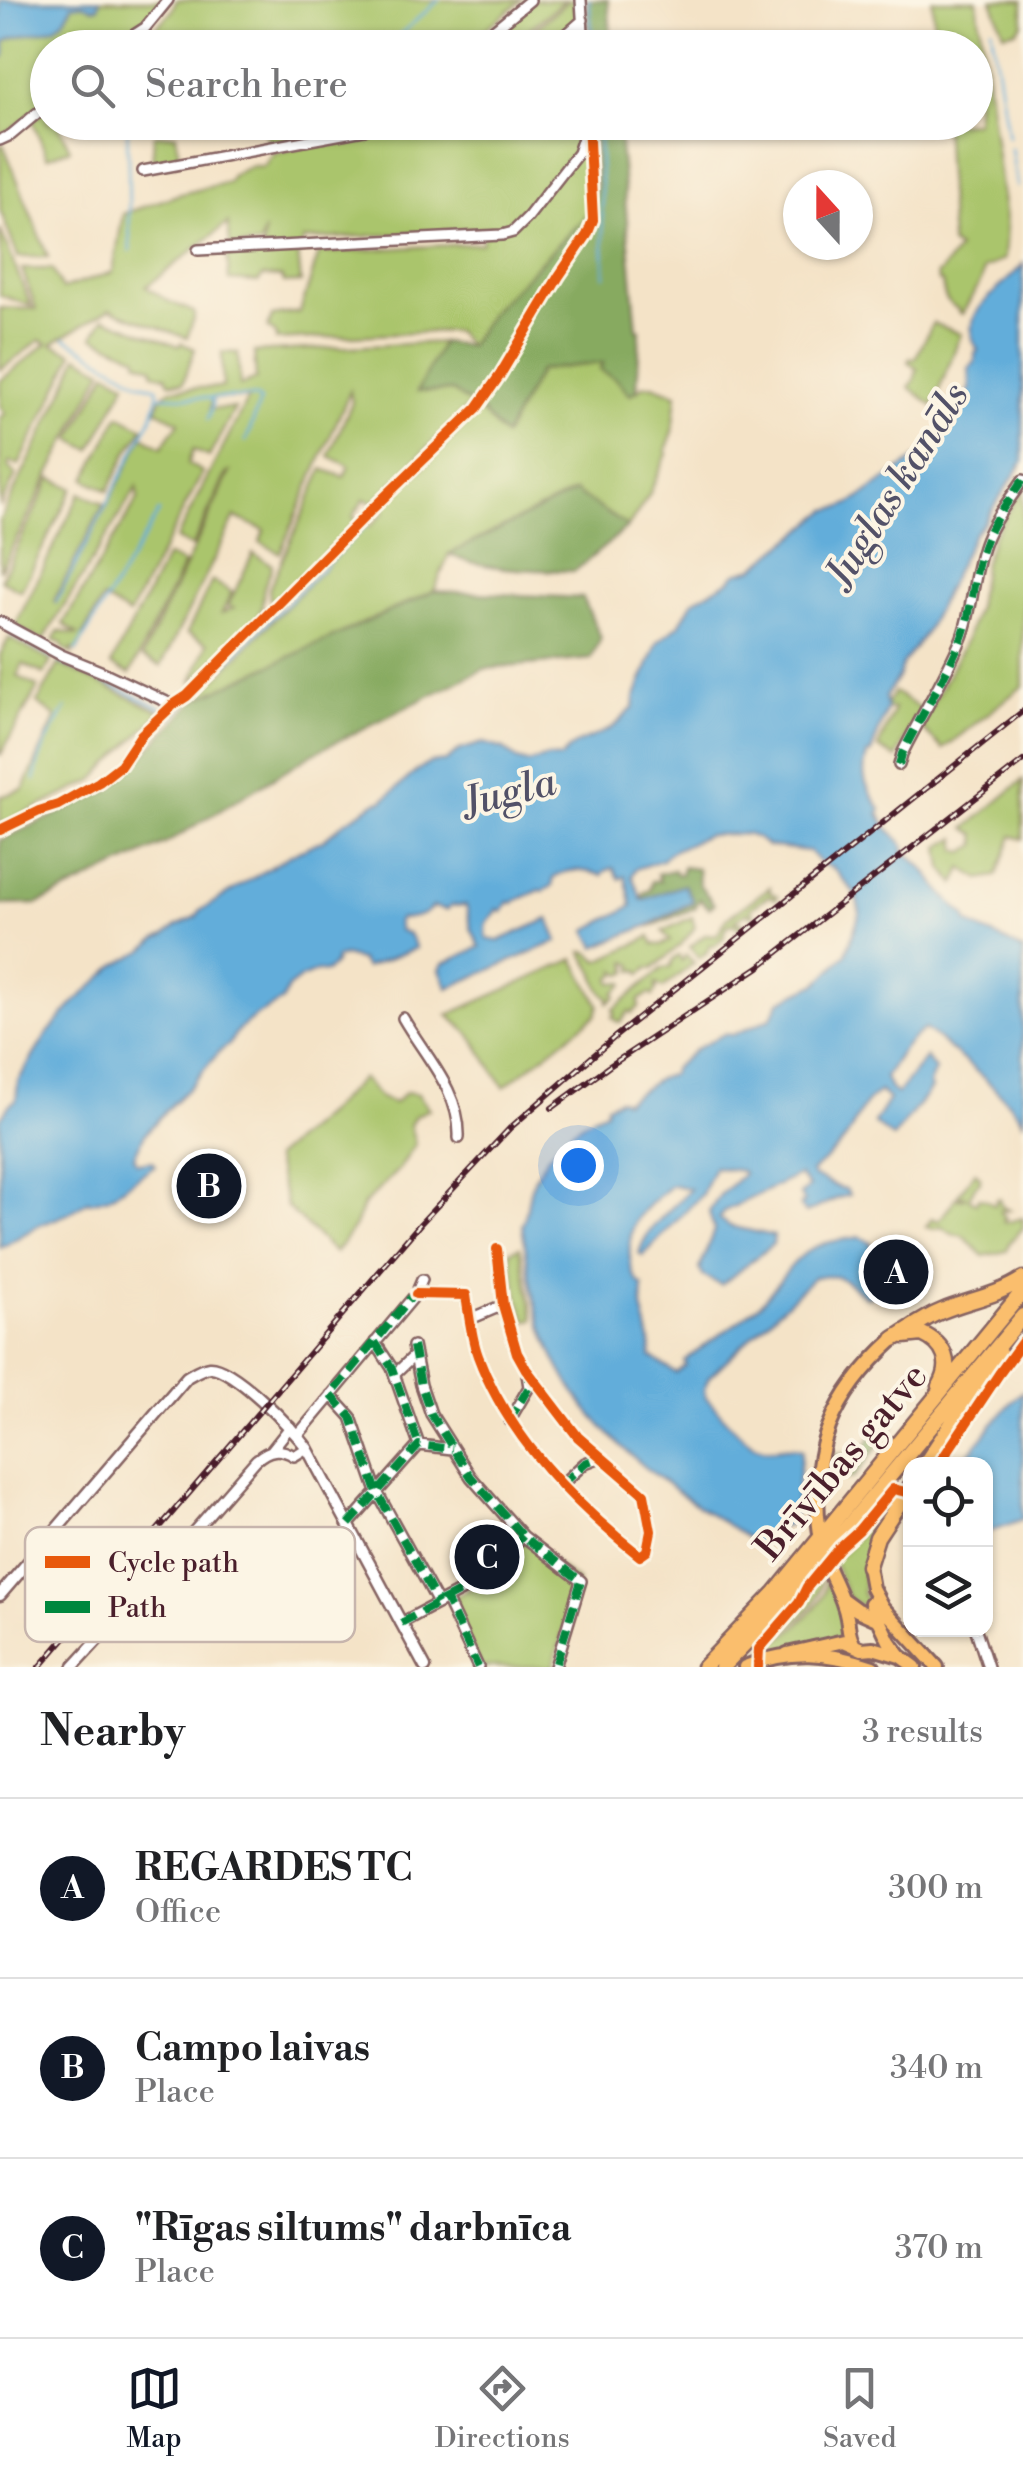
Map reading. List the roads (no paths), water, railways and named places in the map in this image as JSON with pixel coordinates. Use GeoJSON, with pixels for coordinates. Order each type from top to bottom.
{"type":"FeatureCollection","features":[{"type":"Feature","properties":{"kind":"highway"},"geometry":{"type":"LineString","coordinates":[[894,1340],[924,1318],[990,1296],[1023,1280]]}},
{"type":"Feature","properties":{"kind":"highway","name":"Brīvības gatve"},"geometry":{"type":"LineString","coordinates":[[704,1667],[776,1592],[1023,1291]]}},
{"type":"Feature","properties":{"kind":"highway"},"geometry":{"type":"LineString","coordinates":[[930,1457],[991,1370],[1018,1321]]}},
{"type":"Feature","properties":{"kind":"highway","name":"Brīvības gatve"},"geometry":{"type":"LineString","coordinates":[[722,1667],[786,1602],[1018,1321]]}},
{"type":"Feature","properties":{"kind":"highway"},"geometry":{"type":"LineString","coordinates":[[894,1340],[922,1334],[941,1346],[945,1355],[946,1375],[922,1414]]}},
{"type":"Feature","properties":{"kind":"highway"},"geometry":{"type":"LineString","coordinates":[[868,1566],[877,1537],[903,1498]]}},
{"type":"Feature","properties":{"kind":"main road"},"geometry":{"type":"LineString","coordinates":[[820,1534],[816,1483],[833,1416],[849,1388],[894,1340]]}},
{"type":"Feature","properties":{"kind":"main road"},"geometry":{"type":"LineString","coordinates":[[868,1566],[869,1596],[882,1626],[880,1642],[873,1648]]}},
{"type":"Feature","properties":{"kind":"main road"},"geometry":{"type":"LineString","coordinates":[[868,1566],[872,1588],[882,1607],[936,1667]]}},
{"type":"Feature","properties":{"kind":"main road"},"geometry":{"type":"LineString","coordinates":[[828,1568],[842,1599],[851,1636],[862,1649],[900,1656],[916,1667]]}},
{"type":"Feature","properties":{"kind":"main road"},"geometry":{"type":"LineString","coordinates":[[842,1599],[875,1616],[900,1656]]}},
{"type":"Feature","properties":{"kind":"main road"},"geometry":{"type":"LineString","coordinates":[[851,1636],[854,1618],[867,1614]]}},
{"type":"Feature","properties":{"kind":"main road"},"geometry":{"type":"LineString","coordinates":[[745,1667],[851,1636]]}},
{"type":"Feature","properties":{"kind":"main road"},"geometry":{"type":"LineString","coordinates":[[787,1654],[831,1655],[873,1667]]}},
{"type":"Feature","properties":{"kind":"street"},"geometry":{"type":"LineString","coordinates":[[142,30],[168,0]]}},
{"type":"Feature","properties":{"kind":"street"},"geometry":{"type":"LineString","coordinates":[[494,30],[530,0]]}},
{"type":"Feature","properties":{"kind":"street"},"geometry":{"type":"LineString","coordinates":[[581,0],[583,30]]}},
{"type":"Feature","properties":{"kind":"street"},"geometry":{"type":"LineString","coordinates":[[572,30],[583,20]]}},
{"type":"Feature","properties":{"kind":"street"},"geometry":{"type":"LineString","coordinates":[[0,140],[30,120]]}},
{"type":"Feature","properties":{"kind":"street"},"geometry":{"type":"LineString","coordinates":[[143,171],[310,140]]}},
{"type":"Feature","properties":{"kind":"street"},"geometry":{"type":"LineString","coordinates":[[198,250],[502,235],[512,232],[528,217],[578,153],[582,140]]}},
{"type":"Feature","properties":{"kind":"street"},"geometry":{"type":"LineString","coordinates":[[0,830],[68,800],[121,766],[141,735],[187,696],[477,408],[594,220],[589,140]]}},
{"type":"Feature","properties":{"kind":"street"},"geometry":{"type":"LineString","coordinates":[[899,765],[954,656],[986,537],[1023,480]]}},
{"type":"Feature","properties":{"kind":"street"},"geometry":{"type":"LineString","coordinates":[[0,622],[61,656],[173,705]]}},
{"type":"Feature","properties":{"kind":"street"},"geometry":{"type":"LineString","coordinates":[[403,1018],[446,1085],[460,1128],[459,1138]]}},
{"type":"Feature","properties":{"kind":"street"},"geometry":{"type":"LineString","coordinates":[[416,1294],[466,1296],[476,1352],[509,1421],[586,1511],[640,1556],[647,1550],[650,1532],[644,1494],[583,1442],[526,1369],[517,1353],[503,1305],[496,1249]]}},
{"type":"Feature","properties":{"kind":"street"},"geometry":{"type":"LineString","coordinates":[[198,1527],[256,1460],[331,1396],[416,1294],[422,1280]]}},
{"type":"Feature","properties":{"kind":"street"},"geometry":{"type":"LineString","coordinates":[[470,1320],[503,1305]]}},
{"type":"Feature","properties":{"kind":"street"},"geometry":{"type":"LineString","coordinates":[[375,1342],[394,1374],[419,1445]]}},
{"type":"Feature","properties":{"kind":"street"},"geometry":{"type":"LineString","coordinates":[[394,1374],[414,1351],[430,1410],[452,1449],[491,1502],[523,1536],[581,1581],[555,1667]]}},
{"type":"Feature","properties":{"kind":"street"},"geometry":{"type":"LineString","coordinates":[[58,1527],[187,1377],[207,1367],[224,1371],[245,1385],[294,1431],[350,1527]]}},
{"type":"Feature","properties":{"kind":"street"},"geometry":{"type":"LineString","coordinates":[[509,1421],[529,1387],[526,1369]]}},
{"type":"Feature","properties":{"kind":"street"},"geometry":{"type":"LineString","coordinates":[[331,1396],[351,1417],[377,1492],[478,1667]]}},
{"type":"Feature","properties":{"kind":"street"},"geometry":{"type":"LineString","coordinates":[[583,1442],[585,1464]]}},
{"type":"Feature","properties":{"kind":"street"},"geometry":{"type":"LineString","coordinates":[[419,1445],[452,1449]]}},
{"type":"Feature","properties":{"kind":"street"},"geometry":{"type":"LineString","coordinates":[[348,1524],[419,1445]]}},
{"type":"Feature","properties":{"kind":"street"},"geometry":{"type":"LineString","coordinates":[[270,1450],[294,1456],[307,1448]]}},
{"type":"Feature","properties":{"kind":"street"},"geometry":{"type":"LineString","coordinates":[[562,1484],[585,1464],[601,1457]]}},
{"type":"Feature","properties":{"kind":"street"},"geometry":{"type":"LineString","coordinates":[[401,1623],[482,1580],[523,1536]]}},
{"type":"Feature","properties":{"kind":"street"},"geometry":{"type":"LineString","coordinates":[[355,1537],[425,1667]]}},
{"type":"Feature","properties":{"kind":"street"},"geometry":{"type":"LineString","coordinates":[[0,1595],[25,1566]]}},
{"type":"Feature","properties":{"kind":"street"},"geometry":{"type":"LineString","coordinates":[[978,1637],[988,1667]]}},
{"type":"Feature","properties":{"kind":"street"},"geometry":{"type":"LineString","coordinates":[[73,1667],[96,1642]]}},
{"type":"Feature","properties":{"kind":"water"},"geometry":{"type":"Polygon","coordinates":[[[0,0],[100,0],[98,7],[93,8],[72,5],[66,17],[52,29],[30,30],[30,34],[5,42],[5,55],[0,62],[0,0]]]}},
{"type":"Feature","properties":{"kind":"water"},"geometry":{"type":"Polygon","coordinates":[[[1023,264],[1023,462],[973,535],[925,633],[885,697],[887,708],[864,772],[881,809],[879,814],[908,856],[924,869],[966,916],[967,922],[1023,951],[1023,1123],[994,1088],[925,1029],[897,1057],[885,1078],[897,1094],[926,1057],[935,1070],[931,1089],[893,1138],[874,1123],[889,1099],[880,1091],[862,1109],[843,1142],[811,1172],[814,1177],[846,1189],[849,1195],[806,1213],[800,1206],[804,1202],[800,1195],[809,1187],[799,1175],[724,1211],[719,1219],[730,1226],[774,1236],[773,1244],[721,1285],[703,1276],[700,1269],[714,1230],[709,1212],[720,1195],[741,1176],[741,1171],[714,1167],[702,1194],[643,1256],[639,1254],[647,1236],[690,1189],[670,1186],[639,1216],[631,1234],[630,1263],[643,1287],[642,1307],[651,1357],[676,1373],[686,1365],[684,1361],[760,1304],[808,1251],[826,1243],[861,1237],[871,1243],[879,1292],[866,1297],[838,1278],[814,1277],[709,1377],[704,1389],[705,1396],[724,1418],[756,1446],[802,1450],[793,1522],[779,1528],[767,1543],[748,1538],[648,1470],[603,1428],[566,1379],[546,1337],[532,1290],[522,1225],[536,1175],[573,1130],[606,1111],[607,1105],[619,1099],[625,1101],[672,1074],[696,1049],[724,1034],[733,1035],[771,1018],[780,1001],[818,983],[846,954],[860,913],[857,900],[834,869],[819,862],[809,851],[768,846],[746,834],[707,835],[670,852],[662,860],[635,869],[632,876],[642,900],[684,885],[693,901],[596,947],[587,930],[632,906],[625,876],[620,879],[613,868],[602,875],[566,872],[554,878],[552,886],[544,891],[509,902],[502,912],[498,909],[486,927],[487,939],[498,941],[549,919],[558,941],[448,988],[440,970],[443,964],[480,947],[466,905],[446,910],[432,907],[422,915],[400,919],[399,930],[409,934],[416,948],[365,968],[360,960],[336,958],[326,972],[317,971],[301,978],[288,988],[282,1001],[236,1032],[229,1045],[145,1134],[134,1156],[137,1163],[153,1161],[155,1165],[109,1197],[88,1201],[0,1248],[0,1119],[16,1100],[18,1081],[47,1034],[75,1002],[116,965],[292,854],[323,840],[430,763],[446,761],[460,750],[483,743],[504,749],[528,763],[561,758],[578,743],[614,727],[634,708],[658,642],[679,625],[693,601],[736,573],[754,568],[828,510],[857,500],[930,445],[970,389],[969,368],[978,350],[972,337],[977,313],[1023,264]]]}},
{"type":"Feature","properties":{"kind":"water"},"geometry":{"type":"Polygon","coordinates":[[[1023,1391],[1023,1519],[993,1530],[993,1457],[966,1457],[1023,1391]]]}},
{"type":"Feature","properties":{"kind":"waterway"},"geometry":{"type":"LineString","coordinates":[[405,30],[439,0]]}},
{"type":"Feature","properties":{"kind":"waterway"},"geometry":{"type":"LineString","coordinates":[[589,0],[592,30]]}},
{"type":"Feature","properties":{"kind":"waterway"},"geometry":{"type":"LineString","coordinates":[[993,41],[1008,137]]}},
{"type":"Feature","properties":{"kind":"waterway"},"geometry":{"type":"LineString","coordinates":[[127,140],[130,251]]}},
{"type":"Feature","properties":{"kind":"waterway"},"geometry":{"type":"LineString","coordinates":[[599,140],[605,276]]}},
{"type":"Feature","properties":{"kind":"waterway"},"geometry":{"type":"LineString","coordinates":[[1011,148],[1017,187]]}},
{"type":"Feature","properties":{"kind":"waterway"},"geometry":{"type":"LineString","coordinates":[[56,602],[152,417],[158,396],[157,388],[139,382],[65,338]]}},
{"type":"Feature","properties":{"kind":"waterway"},"geometry":{"type":"LineString","coordinates":[[159,396],[210,398],[213,403],[208,419]]}},
{"type":"Feature","properties":{"kind":"waterway"},"geometry":{"type":"LineString","coordinates":[[210,398],[257,397],[260,402],[246,441]]}},
{"type":"Feature","properties":{"kind":"waterway"},"geometry":{"type":"LineString","coordinates":[[76,651],[159,512]]}},
{"type":"Feature","properties":{"kind":"waterway"},"geometry":{"type":"LineString","coordinates":[[225,664],[366,525]]}},
{"type":"Feature","properties":{"kind":"waterway"},"geometry":{"type":"LineString","coordinates":[[12,634],[53,658]]}},
{"type":"Feature","properties":{"kind":"waterway"},"geometry":{"type":"LineString","coordinates":[[60,661],[161,708]]}},
{"type":"Feature","properties":{"kind":"waterway"},"geometry":{"type":"LineString","coordinates":[[170,717],[187,701]]}},
{"type":"Feature","properties":{"kind":"waterway"},"geometry":{"type":"LineString","coordinates":[[35,780],[42,751],[66,708]]}},
{"type":"Feature","properties":{"kind":"railway"},"geometry":{"type":"LineString","coordinates":[[160,1527],[420,1224],[510,1128],[616,1036],[1023,711]]}},
{"type":"Feature","properties":{"kind":"railway"},"geometry":{"type":"LineString","coordinates":[[552,1108],[759,967],[1023,761]]}},
{"type":"Feature","properties":{"kind":"railway"},"geometry":{"type":"LineString","coordinates":[[40,1667],[61,1642]]}},
{"type":"Feature","properties":{"kind":"place","name":"Campo laivas"},"geometry":{"type":"Point","coordinates":[209,1186]}},
{"type":"Feature","properties":{"kind":"place","name":"REGARDES TC"},"geometry":{"type":"Point","coordinates":[896,1272]}},
{"type":"Feature","properties":{"kind":"place","name":"\"Rīgas siltums\" darbnīca"},"geometry":{"type":"Point","coordinates":[487,1557]}},
{"type":"Feature","properties":{"kind":"water label","name":"Juglas kanāls"},"geometry":{"type":"Point","coordinates":[898,485]}},
{"type":"Feature","properties":{"kind":"water label","name":"Jugla"},"geometry":{"type":"Point","coordinates":[510,793]}}]}
